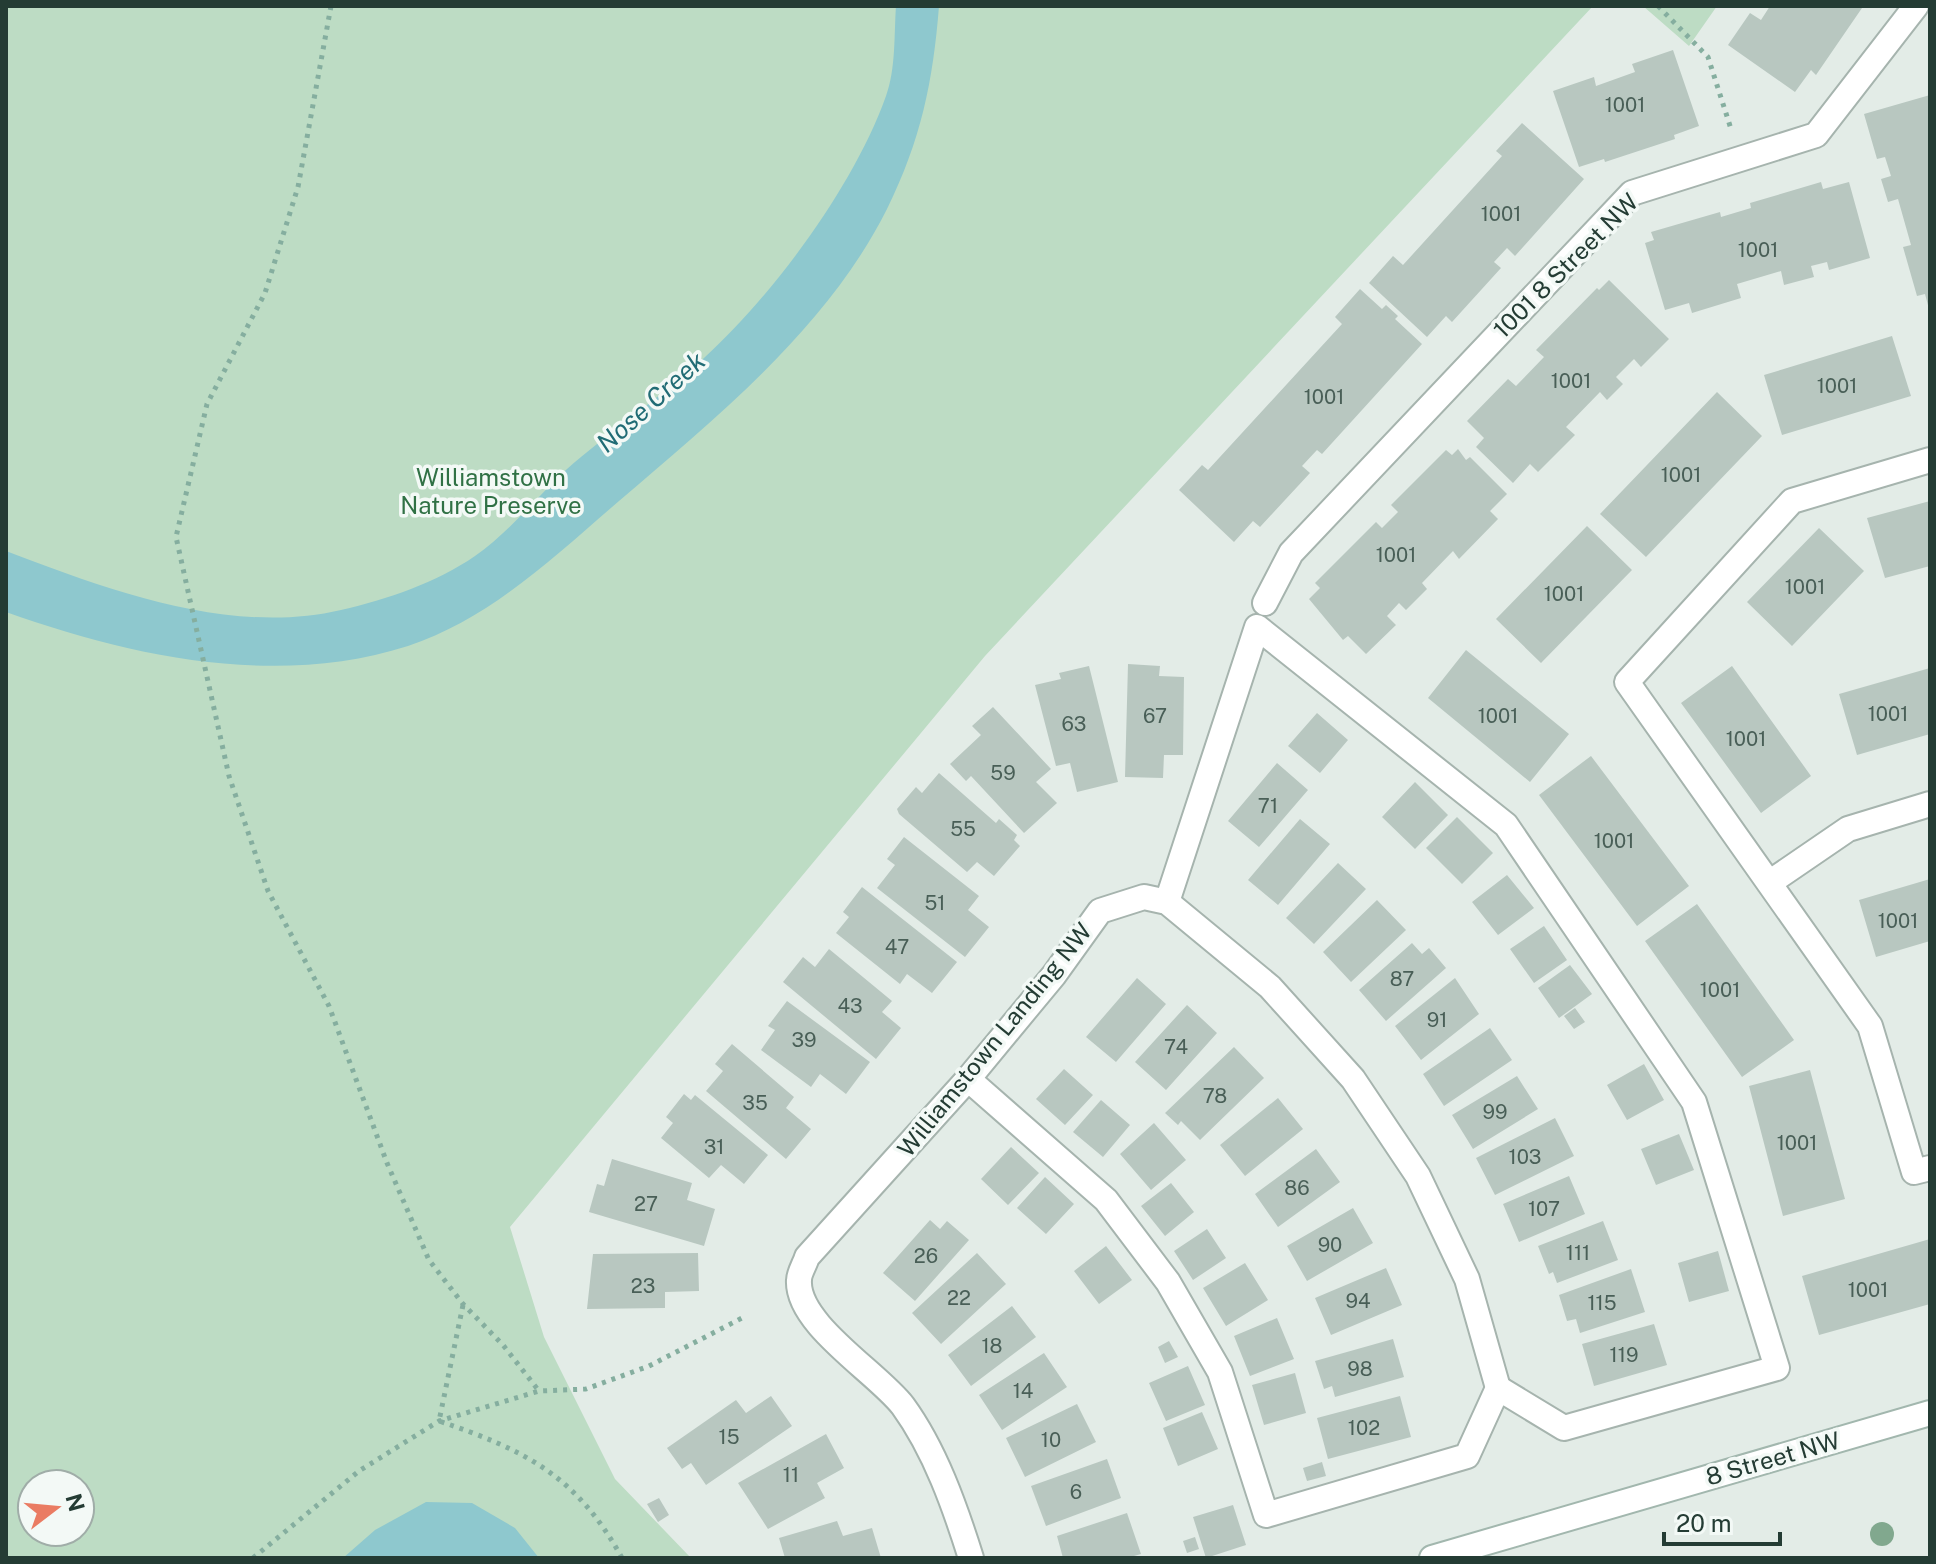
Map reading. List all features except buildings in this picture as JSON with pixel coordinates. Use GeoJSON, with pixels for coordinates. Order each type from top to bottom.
{"type":"FeatureCollection","features":[{"type":"Feature","properties":{"kind":"street","name":"1001 8 Street NW"},"geometry":{"type":"LineString","coordinates":[[1167,902],[1265,603],[1291,553],[1632,193],[1816,135],[1916,6]]}},
{"type":"Feature","properties":{"kind":"street"},"geometry":{"type":"LineString","coordinates":[[1930,460],[1792,501],[1627,682],[1870,1026],[1914,1172],[1930,1168]]}},
{"type":"Feature","properties":{"kind":"street"},"geometry":{"type":"LineString","coordinates":[[1257,627],[1506,825],[1694,1102],[1777,1368],[1564,1428],[1498,1388]]}},
{"type":"Feature","properties":{"kind":"street"},"geometry":{"type":"LineString","coordinates":[[1769,883],[1848,829],[1930,804]]}},
{"type":"Feature","properties":{"kind":"street","name":"Williamstown Landing NW"},"geometry":{"type":"LineString","coordinates":[[971,1558],[931,1455],[903,1407],[873,1374],[822,1329],[805,1303],[799,1281],[807,1257],[968,1079],[1054,975],[1100,911],[1144,897],[1167,902]]}},
{"type":"Feature","properties":{"kind":"street"},"geometry":{"type":"LineString","coordinates":[[968,1079],[1106,1200],[1168,1282],[1220,1372],[1266,1515],[1467,1456],[1498,1388],[1467,1279],[1418,1176],[1361,1091],[1270,987],[1167,902]]}},
{"type":"Feature","properties":{"kind":"street","name":"8 Street NW"},"geometry":{"type":"LineString","coordinates":[[1432,1558],[1930,1413]]}},
{"type":"Feature","properties":{"kind":"path"},"geometry":{"type":"LineString","coordinates":[[331,6],[298,187],[270,278],[207,404],[176,537],[229,776],[268,891],[329,1006],[387,1163],[429,1260],[539,1391]]}},
{"type":"Feature","properties":{"kind":"path"},"geometry":{"type":"LineString","coordinates":[[1658,6],[1708,57],[1740,159]]}},
{"type":"Feature","properties":{"kind":"path"},"geometry":{"type":"LineString","coordinates":[[439,1421],[463,1304]]}},
{"type":"Feature","properties":{"kind":"path"},"geometry":{"type":"LineString","coordinates":[[253,1558],[359,1471],[439,1421],[539,1391],[586,1389],[636,1371],[744,1317]]}},
{"type":"Feature","properties":{"kind":"path"},"geometry":{"type":"LineString","coordinates":[[439,1421],[498,1441],[553,1472],[602,1521],[622,1558]]}},
{"type":"Feature","properties":{"kind":"green space","name":"Williamstown Nature Preserve"},"geometry":{"type":"Polygon","coordinates":[[[6,6],[1593,6],[985,656],[510,1227],[544,1337],[615,1479],[691,1558],[6,1558],[6,6]]]}},
{"type":"Feature","properties":{"kind":"green space"},"geometry":{"type":"Polygon","coordinates":[[[1643,6],[1717,6],[1689,46],[1643,6]]]}},
{"type":"Feature","properties":{"kind":"water","name":"Nose Creek"},"geometry":{"type":"Polygon","coordinates":[[[896,6],[939,6],[933,60],[924,110],[909,159],[887,209],[863,252],[834,293],[768,368],[694,437],[571,543],[494,603],[467,620],[408,646],[358,658],[308,665],[256,666],[154,654],[6,612],[6,551],[128,594],[214,613],[257,617],[299,617],[376,601],[428,582],[475,556],[581,457],[704,358],[784,271],[833,202],[872,130],[892,74],[896,6]]]}},
{"type":"Feature","properties":{"kind":"water"},"geometry":{"type":"Polygon","coordinates":[[[426,1502],[472,1503],[515,1528],[539,1558],[343,1558],[375,1530],[426,1502]]]}}]}
